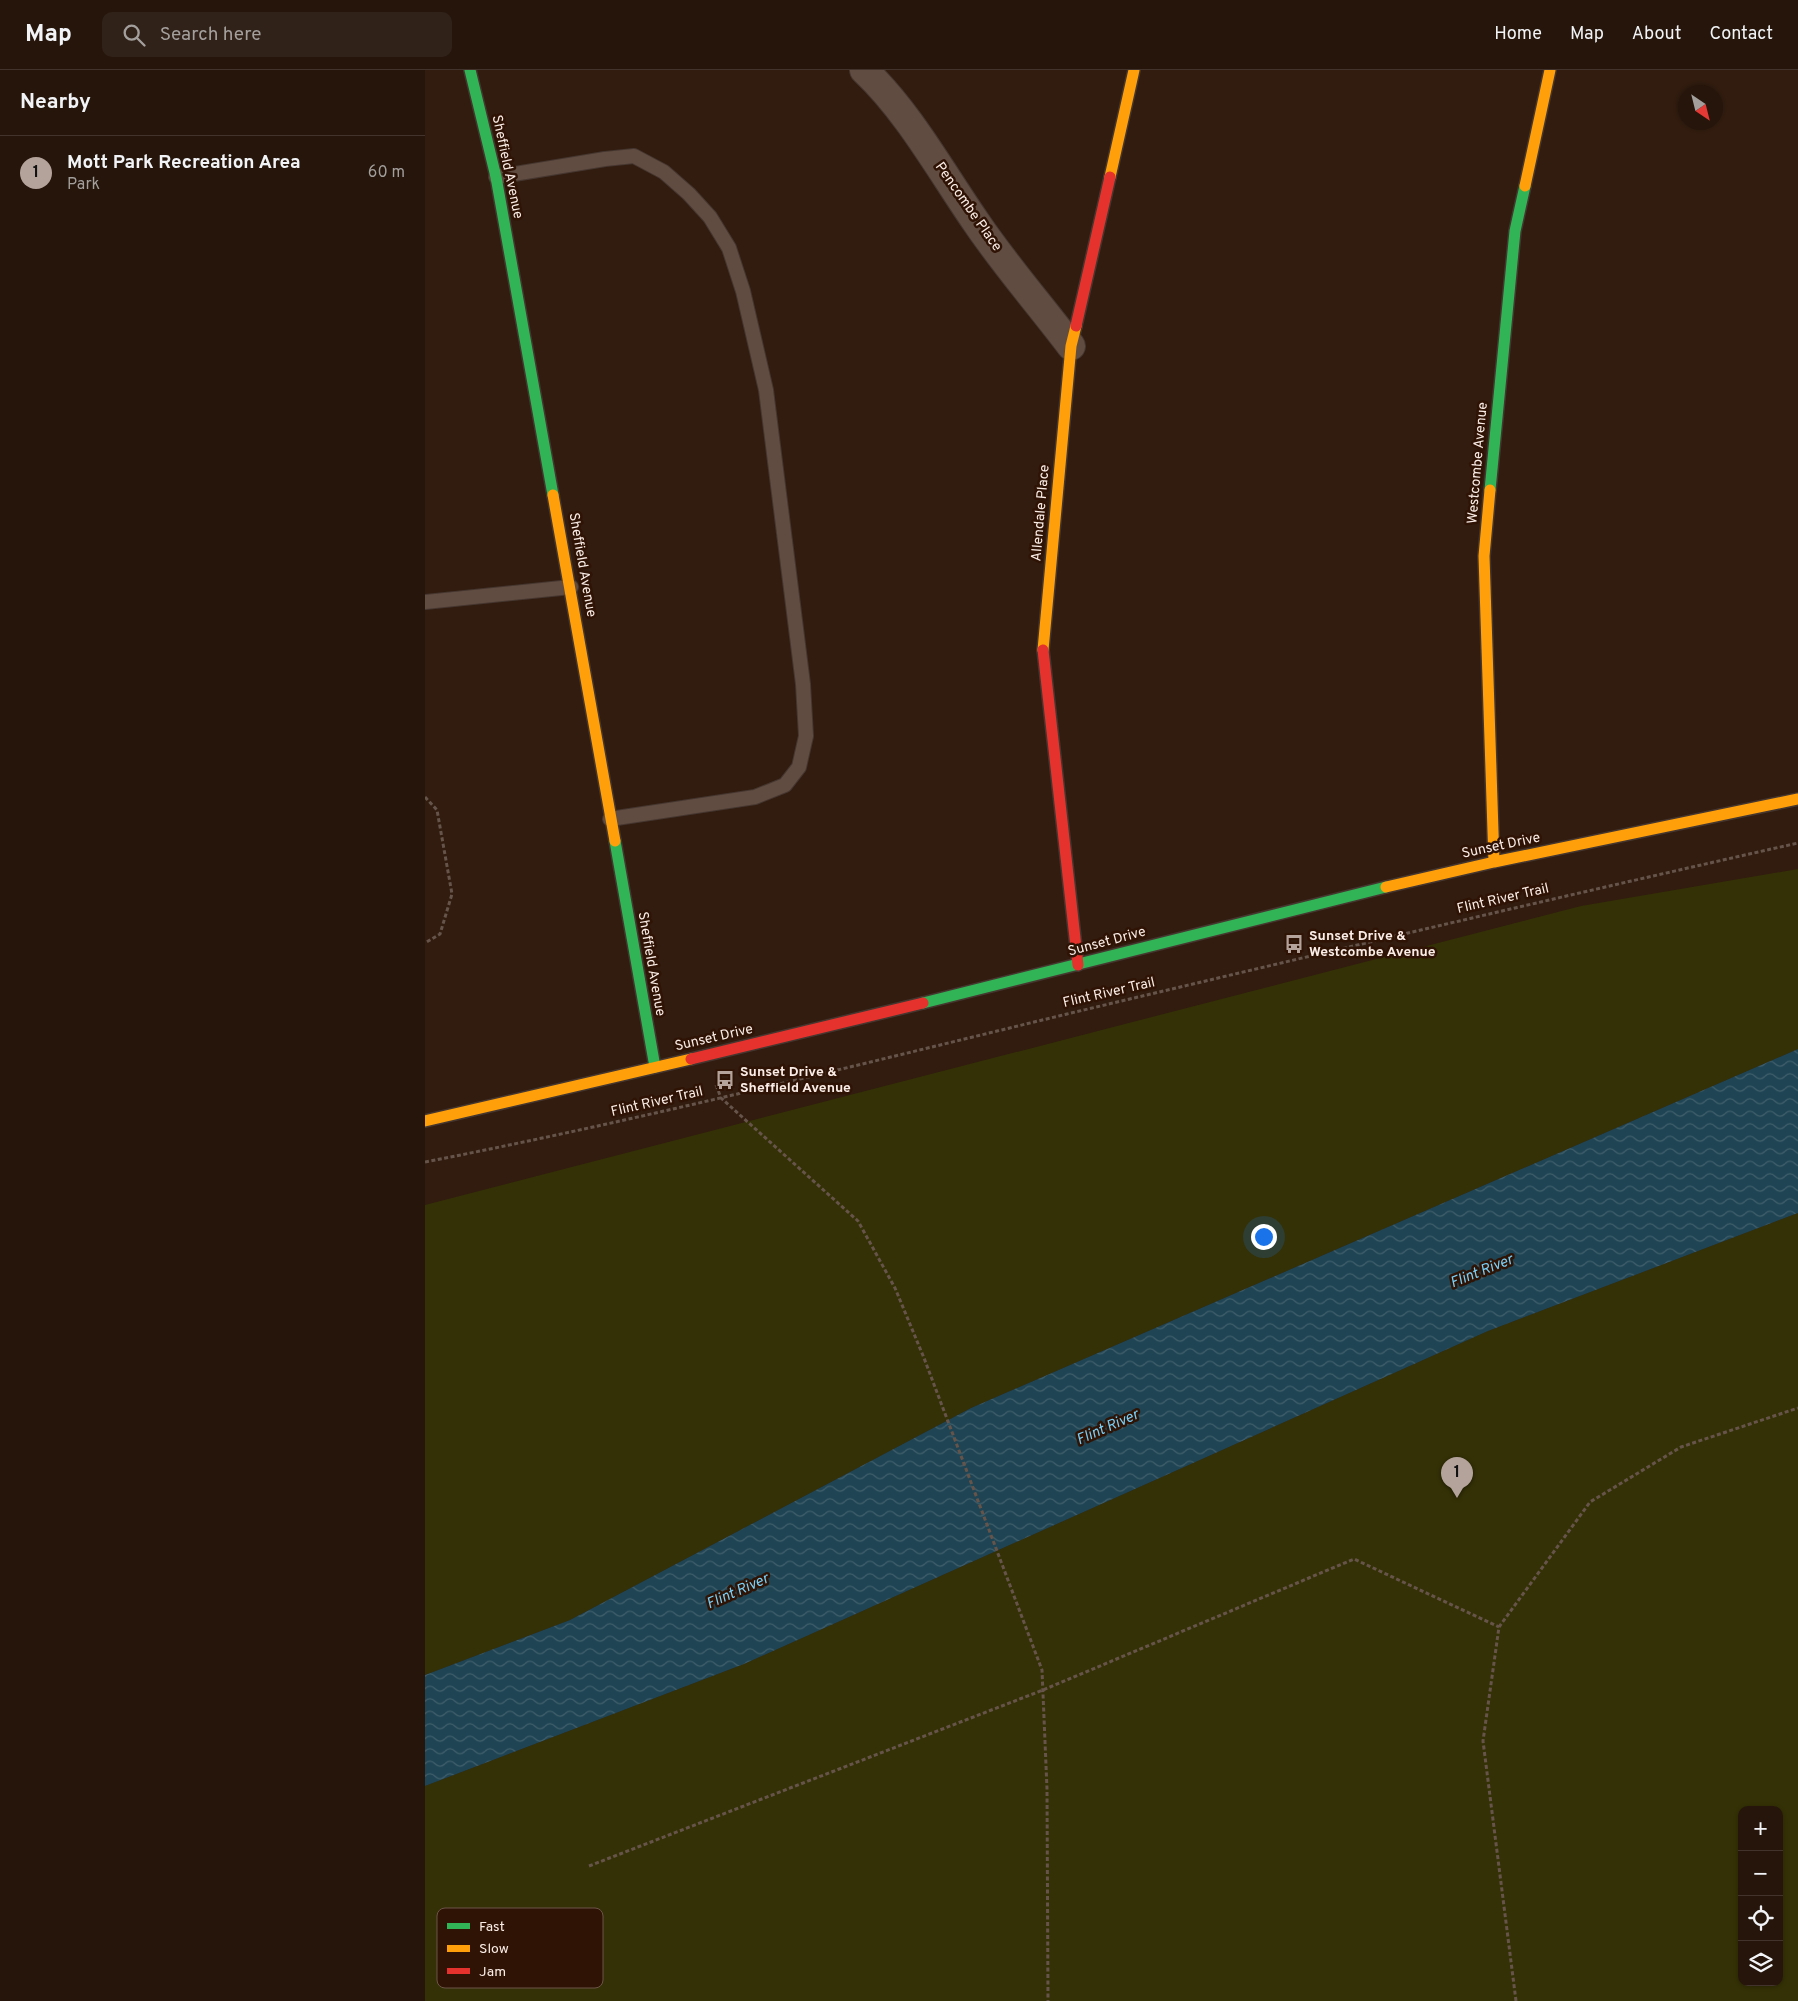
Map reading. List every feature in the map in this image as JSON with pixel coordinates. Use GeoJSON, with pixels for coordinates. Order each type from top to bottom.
{"type":"FeatureCollection","features":[{"type":"Feature","properties":{"kind":"street","name":"Sheffield Avenue"},"geometry":{"type":"LineString","coordinates":[[470,70],[496,177],[571,586],[610,819],[655,1068]]}},
{"type":"Feature","properties":{"kind":"street","name":"Pencombe Place"},"geometry":{"type":"LineString","coordinates":[[864,70],[874,79],[924,144],[977,224],[1071,346]]}},
{"type":"Feature","properties":{"kind":"street","name":"Allendale Place"},"geometry":{"type":"LineString","coordinates":[[1078,965],[1043,648],[1071,346],[1134,70]]}},
{"type":"Feature","properties":{"kind":"street","name":"Westcombe Avenue"},"geometry":{"type":"LineString","coordinates":[[1493,862],[1484,556],[1515,231],[1550,70]]}},
{"type":"Feature","properties":{"kind":"street","name":"Sunset Drive"},"geometry":{"type":"LineString","coordinates":[[425,1120],[655,1068],[1078,965],[1285,911],[1493,862],[1798,799]]}},
{"type":"Feature","properties":{"kind":"lane"},"geometry":{"type":"LineString","coordinates":[[496,177],[605,159],[635,156],[664,172],[689,194],[710,217],[729,248],[743,291],[767,390],[803,684],[806,736],[799,767],[785,785],[755,797],[610,819]]}},
{"type":"Feature","properties":{"kind":"lane"},"geometry":{"type":"LineString","coordinates":[[425,602],[571,586]]}},
{"type":"Feature","properties":{"kind":"path"},"geometry":{"type":"LineString","coordinates":[[425,798],[437,810],[453,894],[440,934],[425,943]]}},
{"type":"Feature","properties":{"kind":"path","name":"Flint River Trail"},"geometry":{"type":"LineString","coordinates":[[425,1162],[543,1139],[721,1098],[1548,900],[1798,843]]}},
{"type":"Feature","properties":{"kind":"path"},"geometry":{"type":"LineString","coordinates":[[707,1055],[721,1098],[858,1221],[895,1288],[925,1358],[1041,1670],[1047,1789],[1048,2001]]}},
{"type":"Feature","properties":{"kind":"path"},"geometry":{"type":"LineString","coordinates":[[1516,2001],[1483,1741],[1499,1627],[1590,1502],[1681,1446],[1798,1408]]}},
{"type":"Feature","properties":{"kind":"path"},"geometry":{"type":"LineString","coordinates":[[589,1866],[1043,1690],[1354,1559],[1499,1627]]}},
{"type":"Feature","properties":{"kind":"shaded area"},"geometry":{"type":"Polygon","coordinates":[[[1798,869],[1798,1049],[971,1408],[570,1620],[425,1675],[425,1205],[1581,906],[1798,869]]]}},
{"type":"Feature","properties":{"kind":"shaded area"},"geometry":{"type":"Polygon","coordinates":[[[1798,1213],[1798,2001],[425,2001],[425,1786],[744,1664],[1488,1331],[1798,1213]]]}},
{"type":"Feature","properties":{"kind":"water","name":"Flint River"},"geometry":{"type":"Polygon","coordinates":[[[1798,1049],[1798,1213],[1488,1331],[744,1664],[425,1786],[425,1675],[570,1620],[971,1408],[1798,1049]]]}},
{"type":"Feature","properties":{"kind":"traffic: fast"},"geometry":{"type":"LineString","coordinates":[[470,70],[496,177],[553,495]]}},
{"type":"Feature","properties":{"kind":"traffic: fast"},"geometry":{"type":"LineString","coordinates":[[1490,490],[1515,231],[1525,186]]}},
{"type":"Feature","properties":{"kind":"traffic: fast"},"geometry":{"type":"LineString","coordinates":[[615,841],[655,1067]]}},
{"type":"Feature","properties":{"kind":"traffic: fast"},"geometry":{"type":"LineString","coordinates":[[923,1003],[1386,887]]}},
{"type":"Feature","properties":{"kind":"traffic: slow"},"geometry":{"type":"LineString","coordinates":[[1110,177],[1134,70]]}},
{"type":"Feature","properties":{"kind":"traffic: slow"},"geometry":{"type":"LineString","coordinates":[[1525,186],[1550,70]]}},
{"type":"Feature","properties":{"kind":"traffic: slow"},"geometry":{"type":"LineString","coordinates":[[1043,650],[1071,346],[1076,326]]}},
{"type":"Feature","properties":{"kind":"traffic: slow"},"geometry":{"type":"LineString","coordinates":[[1490,490],[1484,556],[1494,862]]}},
{"type":"Feature","properties":{"kind":"traffic: slow"},"geometry":{"type":"LineString","coordinates":[[553,495],[615,841]]}},
{"type":"Feature","properties":{"kind":"traffic: slow"},"geometry":{"type":"LineString","coordinates":[[1386,887],[1494,862],[1798,799]]}},
{"type":"Feature","properties":{"kind":"traffic: slow"},"geometry":{"type":"LineString","coordinates":[[425,1121],[691,1059]]}},
{"type":"Feature","properties":{"kind":"traffic: jam"},"geometry":{"type":"LineString","coordinates":[[1076,326],[1110,177]]}},
{"type":"Feature","properties":{"kind":"traffic: jam"},"geometry":{"type":"LineString","coordinates":[[1043,650],[1078,965]]}},
{"type":"Feature","properties":{"kind":"traffic: jam"},"geometry":{"type":"LineString","coordinates":[[691,1059],[923,1003]]}},
{"type":"Feature","properties":{"kind":"place","name":"Sunset Drive & Westcombe Avenue"},"geometry":{"type":"Point","coordinates":[1294,944]}},
{"type":"Feature","properties":{"kind":"place","name":"Sunset Drive & Sheffield Avenue"},"geometry":{"type":"Point","coordinates":[725,1080]}},
{"type":"Feature","properties":{"kind":"place","name":"Mott Park Recreation Area"},"geometry":{"type":"Point","coordinates":[1457,1498]}}]}
